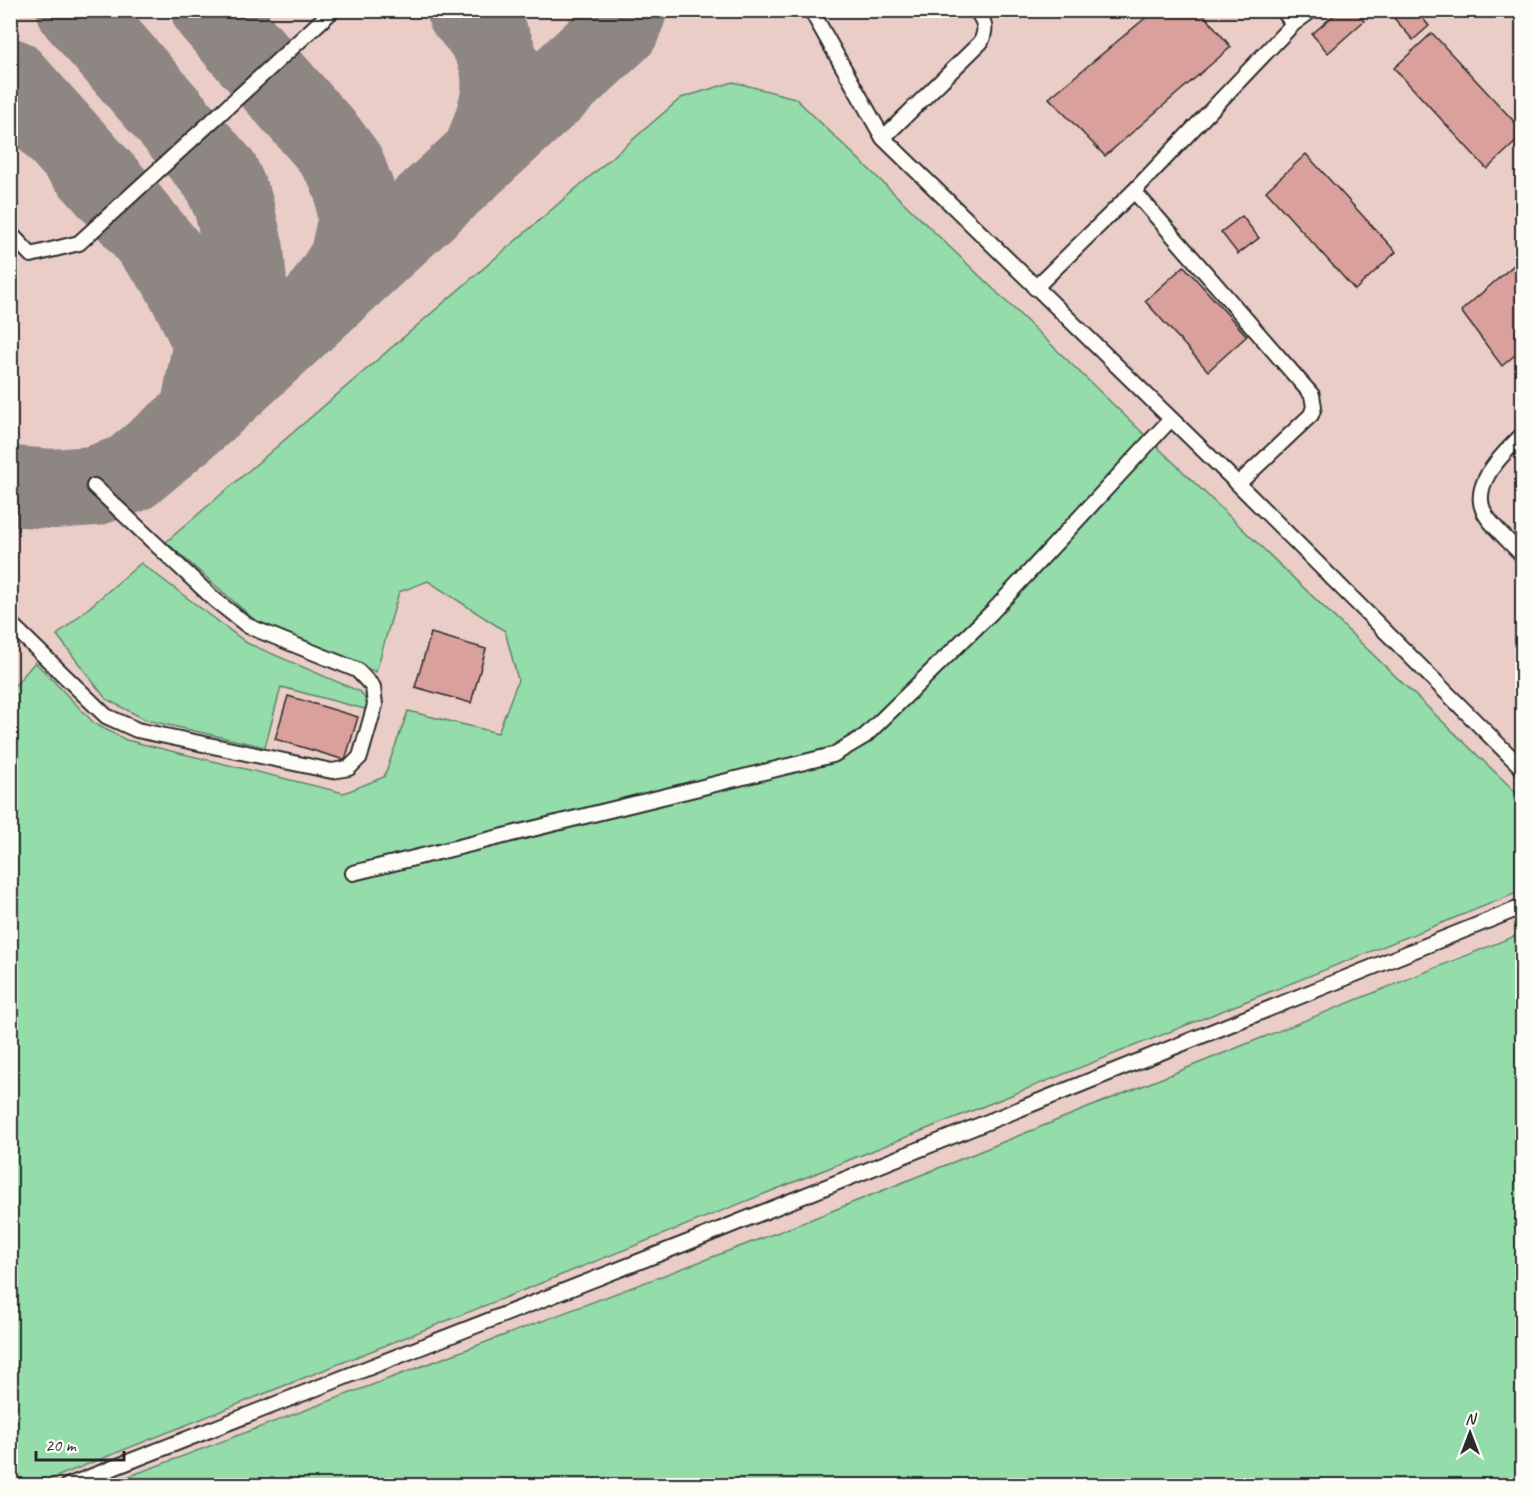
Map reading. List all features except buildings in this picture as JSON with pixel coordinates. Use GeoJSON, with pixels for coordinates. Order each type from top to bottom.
{"type":"FeatureCollection","features":[{"type":"Feature","properties":{"kind":"lane"},"geometry":{"type":"LineString","coordinates":[[10,233],[31,255],[79,243],[333,10]]}},
{"type":"Feature","properties":{"kind":"lane"},"geometry":{"type":"LineString","coordinates":[[811,10],[883,138],[1238,484],[1522,768]]}},
{"type":"Feature","properties":{"kind":"lane"},"geometry":{"type":"LineString","coordinates":[[883,138],[981,42],[985,33],[985,22],[976,10]]}},
{"type":"Feature","properties":{"kind":"lane"},"geometry":{"type":"LineString","coordinates":[[1283,10],[1293,24]]}},
{"type":"Feature","properties":{"kind":"lane"},"geometry":{"type":"LineString","coordinates":[[1035,288],[1134,190],[1293,24],[1312,10]]}},
{"type":"Feature","properties":{"kind":"lane"},"geometry":{"type":"LineString","coordinates":[[1134,190],[1312,395],[1314,407],[1311,415],[1238,484]]}},
{"type":"Feature","properties":{"kind":"lane"},"geometry":{"type":"LineString","coordinates":[[353,873],[833,755],[865,736],[992,612],[1171,419]]}},
{"type":"Feature","properties":{"kind":"lane"},"geometry":{"type":"LineString","coordinates":[[1522,435],[1496,462],[1485,480],[1482,501],[1486,516],[1522,555]]}},
{"type":"Feature","properties":{"kind":"lane"},"geometry":{"type":"LineString","coordinates":[[10,623],[106,716],[137,730],[332,771],[349,768],[360,757],[375,705],[373,687],[357,670],[248,626],[215,600],[94,486]]}},
{"type":"Feature","properties":{"kind":"lane"},"geometry":{"type":"LineString","coordinates":[[67,1485],[699,1238],[1522,907]]}},
{"type":"Feature","properties":{"kind":"shaded area"},"geometry":{"type":"Polygon","coordinates":[[[10,11],[1522,11],[1522,1485],[11,1485],[10,11]]]}},
{"type":"Feature","properties":{"kind":"green space"},"geometry":{"type":"Polygon","coordinates":[[[733,82],[795,98],[1522,798],[1522,891],[36,1485],[11,1486],[11,690],[35,662],[95,724],[126,740],[344,793],[384,777],[408,711],[498,733],[518,680],[505,631],[428,581],[399,592],[376,672],[257,622],[166,542],[681,98],[733,82]]]}},
{"type":"Feature","properties":{"kind":"green space"},"geometry":{"type":"Polygon","coordinates":[[[141,563],[247,643],[361,692],[372,711],[281,687],[265,747],[146,720],[106,699],[57,635],[141,563]]]}},
{"type":"Feature","properties":{"kind":"green space"},"geometry":{"type":"Polygon","coordinates":[[[1522,933],[1522,1485],[106,1485],[792,1227],[1522,933]]]}},
{"type":"Feature","properties":{"kind":"taxiway"},"geometry":{"type":"LineString","coordinates":[[77,10],[220,175],[233,204],[244,250],[248,295],[238,339],[209,395]]}},
{"type":"Feature","properties":{"kind":"taxiway"},"geometry":{"type":"LineString","coordinates":[[211,10],[328,143],[345,166],[355,193],[357,223],[349,259],[324,298]]}},
{"type":"Feature","properties":{"kind":"taxiway"},"geometry":{"type":"LineString","coordinates":[[466,10],[485,33],[495,51],[502,81],[498,110],[482,155]]}},
{"type":"Feature","properties":{"kind":"taxiway"},"geometry":{"type":"LineString","coordinates":[[10,486],[53,489],[94,486],[131,473],[199,416],[620,28],[627,10]]}},
{"type":"Feature","properties":{"kind":"taxiway"},"geometry":{"type":"LineString","coordinates":[[10,78],[122,203],[177,270],[213,343],[202,401]]}}]}
